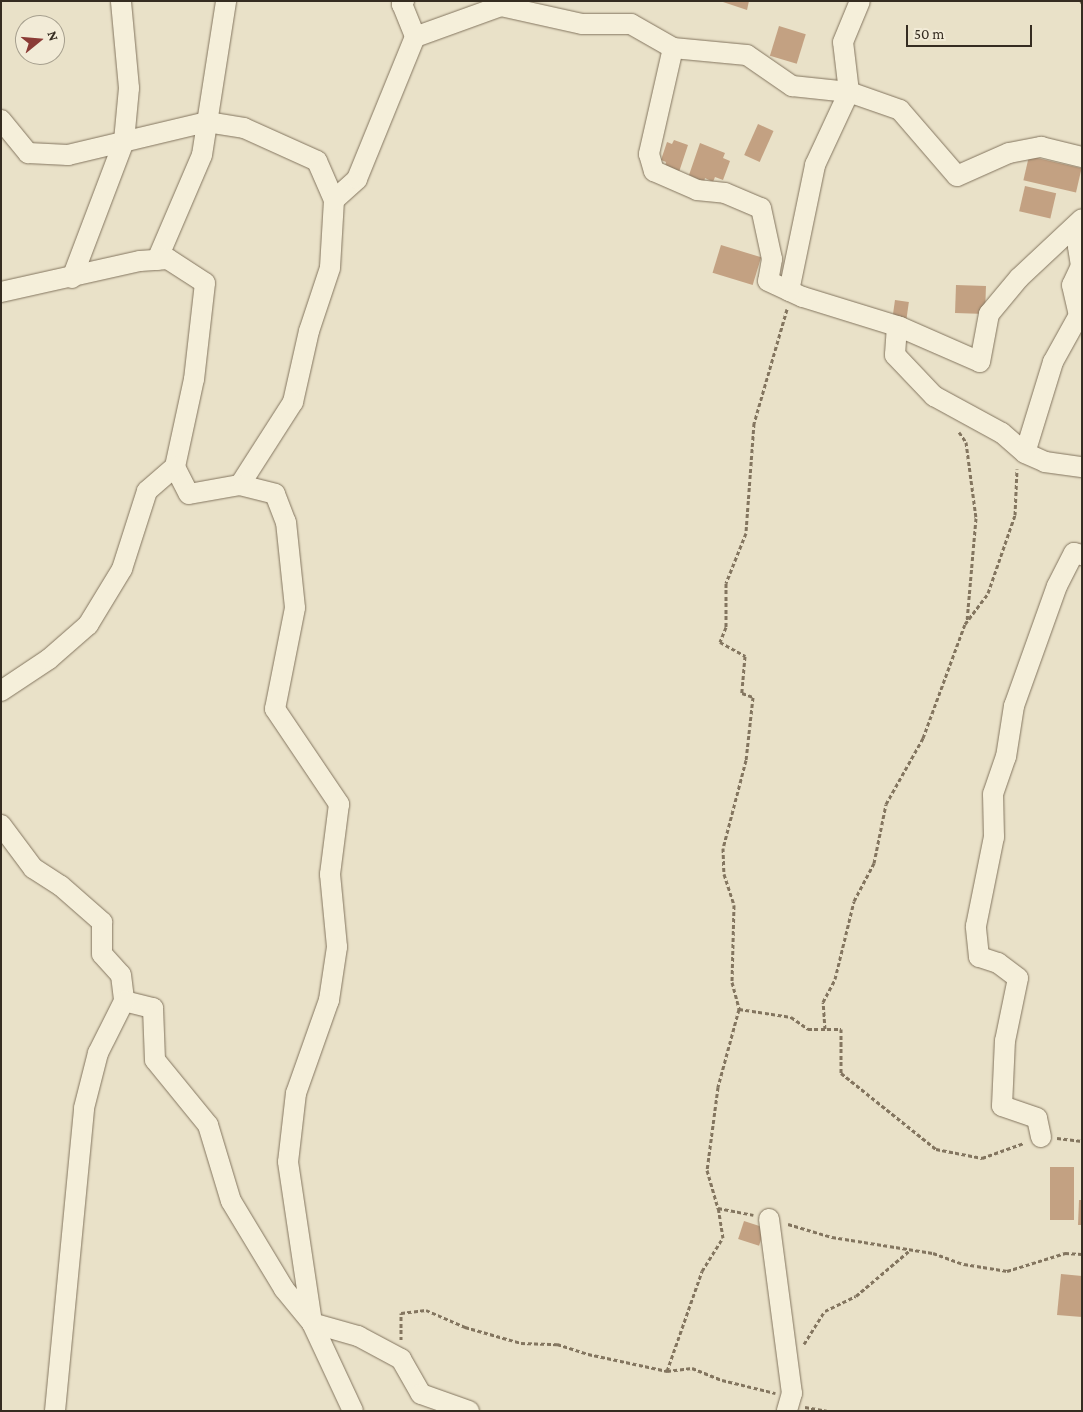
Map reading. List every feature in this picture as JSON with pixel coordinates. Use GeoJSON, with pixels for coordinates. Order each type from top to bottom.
{"type":"FeatureCollection","features":[{"type":"Feature","properties":{"kind":"street"},"geometry":{"type":"LineString","coordinates":[[72,278],[124,141],[129,88],[121,1]]}},
{"type":"Feature","properties":{"kind":"street"},"geometry":{"type":"LineString","coordinates":[[158,260],[202,155],[226,1]]}},
{"type":"Feature","properties":{"kind":"street"},"geometry":{"type":"LineString","coordinates":[[334,200],[356,179],[414,37],[402,4],[404,1]]}},
{"type":"Feature","properties":{"kind":"street"},"geometry":{"type":"LineString","coordinates":[[789,291],[815,165],[849,92],[843,42],[860,1]]}},
{"type":"Feature","properties":{"kind":"street"},"geometry":{"type":"LineString","coordinates":[[414,37],[498,4],[582,24],[631,24],[673,48],[746,55],[792,86],[849,92],[900,110],[958,176],[1009,153],[1040,147],[1082,157]]}},
{"type":"Feature","properties":{"kind":"street"},"geometry":{"type":"LineString","coordinates":[[673,48],[649,154],[654,171],[697,190],[725,193],[761,208],[772,259],[768,281],[789,291],[897,326],[980,362],[990,314],[1019,278],[1077,219]]}},
{"type":"Feature","properties":{"kind":"street"},"geometry":{"type":"LineString","coordinates":[[1,120],[28,153],[68,155],[207,122],[244,128],[316,161],[334,200],[330,268],[309,331],[293,402],[240,485]]}},
{"type":"Feature","properties":{"kind":"street"},"geometry":{"type":"LineString","coordinates":[[1020,449],[1053,362],[1080,316],[1072,285],[1081,266],[1077,219]]}},
{"type":"Feature","properties":{"kind":"street"},"geometry":{"type":"LineString","coordinates":[[1,292],[168,259],[204,283],[194,379],[175,467],[147,490],[122,569],[88,625],[49,659],[1,691]]}},
{"type":"Feature","properties":{"kind":"street"},"geometry":{"type":"LineString","coordinates":[[897,326],[895,355],[934,396],[1020,449],[1045,462],[1082,467]]}},
{"type":"Feature","properties":{"kind":"street"},"geometry":{"type":"LineString","coordinates":[[175,467],[189,494],[240,485],[275,494],[286,522],[295,608],[275,709],[340,804],[330,874],[337,947],[329,1000],[296,1093],[288,1162],[312,1323]]}},
{"type":"Feature","properties":{"kind":"street"},"geometry":{"type":"LineString","coordinates":[[1041,1137],[1037,1118],[1002,1106],[1005,1041],[1018,978],[998,963],[979,956],[976,926],[994,837],[993,794],[1006,757],[1014,706],[1057,586],[1074,553],[1082,555]]}},
{"type":"Feature","properties":{"kind":"street"},"geometry":{"type":"LineString","coordinates":[[1,825],[33,868],[62,886],[102,922],[102,954],[121,975],[124,1001],[98,1054],[84,1108],[55,1411]]}},
{"type":"Feature","properties":{"kind":"street"},"geometry":{"type":"LineString","coordinates":[[124,1001],[153,1008],[155,1060],[208,1125],[231,1201],[284,1289],[312,1323],[353,1411]]}},
{"type":"Feature","properties":{"kind":"street"},"geometry":{"type":"LineString","coordinates":[[769,1219],[792,1393],[788,1410]]}},
{"type":"Feature","properties":{"kind":"street"},"geometry":{"type":"LineString","coordinates":[[312,1323],[358,1336],[401,1359],[421,1394],[469,1411]]}},
{"type":"Feature","properties":{"kind":"path"},"geometry":{"type":"LineString","coordinates":[[667,1372],[702,1271],[724,1238],[707,1170],[718,1087],[739,1009],[732,982],[734,905],[724,874],[723,848],[746,760],[753,696],[742,694],[745,656],[720,642],[726,627],[726,583],[746,533],[754,423],[784,328],[789,291]]}},
{"type":"Feature","properties":{"kind":"path"},"geometry":{"type":"LineString","coordinates":[[955,423],[966,442],[976,518],[968,621]]}},
{"type":"Feature","properties":{"kind":"path"},"geometry":{"type":"LineString","coordinates":[[825,1029],[823,1002],[835,979],[854,901],[874,863],[886,804],[923,738],[968,621],[988,593],[1014,515],[1018,489],[1020,449]]}},
{"type":"Feature","properties":{"kind":"path"},"geometry":{"type":"LineString","coordinates":[[739,1009],[791,1017],[808,1029],[842,1029],[841,1073],[936,1149],[982,1158],[1041,1137],[1082,1141]]}},
{"type":"Feature","properties":{"kind":"path"},"geometry":{"type":"LineString","coordinates":[[718,1208],[769,1219],[832,1237],[910,1249],[1007,1271],[1065,1253],[1082,1254]]}},
{"type":"Feature","properties":{"kind":"path"},"geometry":{"type":"LineString","coordinates":[[788,1373],[826,1311],[856,1296],[910,1249]]}},
{"type":"Feature","properties":{"kind":"path"},"geometry":{"type":"LineString","coordinates":[[401,1359],[401,1313],[426,1310],[465,1327],[521,1343],[557,1344],[588,1354],[667,1372],[692,1368],[722,1380],[775,1392],[788,1410]]}},
{"type":"Feature","properties":{"kind":"building"},"geometry":{"type":"Polygon","coordinates":[[[720,1],[749,1],[747,10],[720,1]]]}},
{"type":"Feature","properties":{"kind":"building"},"geometry":{"type":"Polygon","coordinates":[[[779,26],[806,34],[797,64],[770,56],[779,26]]]}},
{"type":"Feature","properties":{"kind":"building"},"geometry":{"type":"Polygon","coordinates":[[[758,124],[774,131],[760,162],[744,155],[758,124]]]}},
{"type":"Feature","properties":{"kind":"building"},"geometry":{"type":"Polygon","coordinates":[[[674,140],[688,145],[679,172],[665,167],[666,162],[661,160],[667,142],[672,144],[674,140]]]}},
{"type":"Feature","properties":{"kind":"building"},"geometry":{"type":"Polygon","coordinates":[[[700,143],[725,153],[723,158],[730,161],[723,180],[715,177],[713,182],[705,178],[704,182],[689,175],[700,143]]]}},
{"type":"Feature","properties":{"kind":"building"},"geometry":{"type":"Polygon","coordinates":[[[1029,156],[1082,168],[1076,193],[1023,180],[1029,156]]]}},
{"type":"Feature","properties":{"kind":"building"},"geometry":{"type":"Polygon","coordinates":[[[1025,186],[1056,193],[1050,219],[1019,211],[1025,186]]]}},
{"type":"Feature","properties":{"kind":"building"},"geometry":{"type":"Polygon","coordinates":[[[721,245],[761,257],[753,285],[713,273],[721,245]]]}},
{"type":"Feature","properties":{"kind":"building"},"geometry":{"type":"Polygon","coordinates":[[[956,285],[986,286],[985,314],[955,313],[956,285]]]}},
{"type":"Feature","properties":{"kind":"building"},"geometry":{"type":"Polygon","coordinates":[[[895,300],[909,302],[906,320],[892,318],[895,300]]]}},
{"type":"Feature","properties":{"kind":"building"},"geometry":{"type":"Polygon","coordinates":[[[1050,1167],[1074,1167],[1074,1220],[1050,1220],[1050,1167]]]}},
{"type":"Feature","properties":{"kind":"building"},"geometry":{"type":"Polygon","coordinates":[[[1079,1200],[1082,1200],[1082,1225],[1078,1225],[1079,1200]]]}},
{"type":"Feature","properties":{"kind":"building"},"geometry":{"type":"Polygon","coordinates":[[[744,1221],[765,1228],[759,1246],[738,1239],[744,1221]]]}},
{"type":"Feature","properties":{"kind":"building"},"geometry":{"type":"Polygon","coordinates":[[[1061,1274],[1082,1276],[1082,1317],[1057,1315],[1061,1274]]]}}]}
